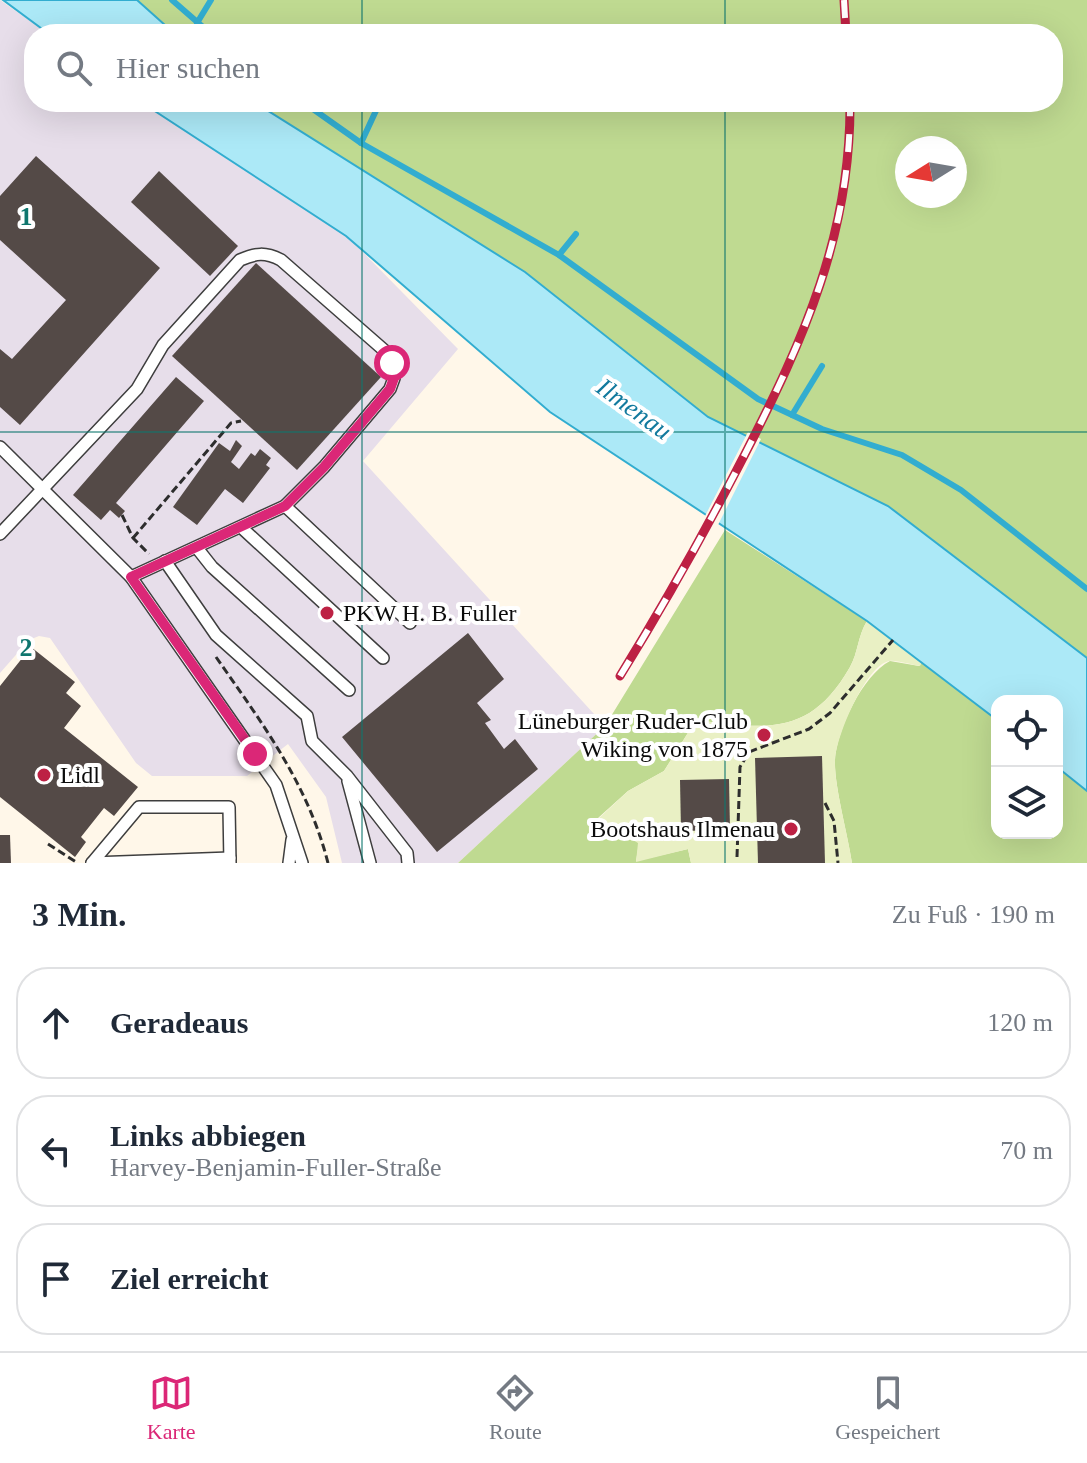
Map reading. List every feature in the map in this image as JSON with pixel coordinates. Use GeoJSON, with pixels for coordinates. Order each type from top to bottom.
{"type":"FeatureCollection","features":[{"type":"Feature","properties":{"kind":"lane"},"geometry":{"type":"LineString","coordinates":[[0,534],[137,389],[163,345],[240,260],[254,254],[268,254],[281,260],[385,351],[394,378],[390,389],[324,467],[285,506],[131,577]]}},
{"type":"Feature","properties":{"kind":"lane"},"geometry":{"type":"LineString","coordinates":[[0,447],[131,577],[276,785],[302,863]]}},
{"type":"Feature","properties":{"kind":"lane"},"geometry":{"type":"LineString","coordinates":[[285,506],[410,623]]}},
{"type":"Feature","properties":{"kind":"lane"},"geometry":{"type":"LineString","coordinates":[[242,528],[383,658]]}},
{"type":"Feature","properties":{"kind":"lane"},"geometry":{"type":"LineString","coordinates":[[197,548],[212,567],[349,690]]}},
{"type":"Feature","properties":{"kind":"lane"},"geometry":{"type":"LineString","coordinates":[[160,563],[216,635],[307,716],[312,741],[347,776],[407,853],[408,863]]}},
{"type":"Feature","properties":{"kind":"lane"},"geometry":{"type":"LineString","coordinates":[[347,776],[370,863]]}},
{"type":"Feature","properties":{"kind":"lane"},"geometry":{"type":"LineString","coordinates":[[139,807],[229,807],[230,861],[92,863],[139,807]]}},
{"type":"Feature","properties":{"kind":"lane"},"geometry":{"type":"LineString","coordinates":[[289,863],[293,835]]}},
{"type":"Feature","properties":{"kind":"path"},"geometry":{"type":"LineString","coordinates":[[133,538],[231,423],[241,421]]}},
{"type":"Feature","properties":{"kind":"path"},"geometry":{"type":"LineString","coordinates":[[186,476],[193,482]]}},
{"type":"Feature","properties":{"kind":"path"},"geometry":{"type":"LineString","coordinates":[[122,515],[133,538],[160,563]]}},
{"type":"Feature","properties":{"kind":"path"},"geometry":{"type":"LineString","coordinates":[[737,857],[740,767],[749,752],[809,729],[830,713],[891,642]]}},
{"type":"Feature","properties":{"kind":"path"},"geometry":{"type":"LineString","coordinates":[[215,656],[287,759],[311,805],[328,863]]}},
{"type":"Feature","properties":{"kind":"path"},"geometry":{"type":"LineString","coordinates":[[825,803],[835,827],[838,863]]}},
{"type":"Feature","properties":{"kind":"path"},"geometry":{"type":"LineString","coordinates":[[48,844],[72,862],[92,863]]}},
{"type":"Feature","properties":{"kind":"shaded area"},"geometry":{"type":"Polygon","coordinates":[[[0,0],[35,24],[24,24],[24,112],[156,112],[346,235],[458,349],[363,461],[605,726],[458,863],[342,863],[326,797],[288,744],[247,776],[152,776],[136,763],[50,638],[39,636],[29,640],[0,673],[0,0]]]}},
{"type":"Feature","properties":{"kind":"green space"},"geometry":{"type":"Polygon","coordinates":[[[137,0],[1087,0],[1087,658],[888,506],[708,417],[525,272],[270,112],[1063,112],[1063,24],[164,24],[137,0]]]}},
{"type":"Feature","properties":{"kind":"green space"},"geometry":{"type":"Polygon","coordinates":[[[725,530],[867,621],[853,662],[835,690],[802,717],[784,723],[765,726],[696,720],[664,771],[628,791],[598,818],[639,843],[636,861],[688,849],[691,863],[458,863],[605,726],[725,530]]]}},
{"type":"Feature","properties":{"kind":"green space","name":"Lüneburger Ruder-Club Wiking von 1875"},"geometry":{"type":"Polygon","coordinates":[[[867,621],[922,662],[920,666],[889,661],[880,666],[853,704],[840,736],[835,771],[852,863],[691,863],[688,849],[636,862],[638,843],[598,819],[628,791],[664,771],[696,720],[765,726],[802,717],[819,706],[835,690],[850,667],[867,621]]]}},
{"type":"Feature","properties":{"kind":"green space"},"geometry":{"type":"Polygon","coordinates":[[[890,661],[919,666],[922,662],[991,715],[991,839],[1063,839],[1063,772],[1087,791],[1087,863],[852,863],[835,760],[841,733],[853,704],[880,668],[890,661]]]}},
{"type":"Feature","properties":{"kind":"water"},"geometry":{"type":"Polygon","coordinates":[[[3,0],[137,0],[164,24],[35,24],[3,0]]]}},
{"type":"Feature","properties":{"kind":"water","name":"Ilmenau"},"geometry":{"type":"Polygon","coordinates":[[[156,112],[270,112],[525,272],[708,417],[888,506],[1087,658],[1087,791],[1063,772],[1063,695],[991,695],[991,715],[867,621],[550,412],[346,236],[156,112]]]}},
{"type":"Feature","properties":{"kind":"pier"},"geometry":{"type":"Polygon","coordinates":[[[748,432],[761,439],[716,529],[703,520],[748,432]]]}},
{"type":"Feature","properties":{"kind":"building"},"geometry":{"type":"Polygon","coordinates":[[[36,156],[160,268],[20,425],[0,407],[0,349],[12,359],[66,300],[0,240],[0,196],[36,156]]]}},
{"type":"Feature","properties":{"kind":"building"},"geometry":{"type":"Polygon","coordinates":[[[159,171],[238,246],[210,276],[131,202],[159,171]]]}},
{"type":"Feature","properties":{"kind":"building"},"geometry":{"type":"Polygon","coordinates":[[[256,263],[381,377],[297,470],[172,356],[256,263]]]}},
{"type":"Feature","properties":{"kind":"building"},"geometry":{"type":"Polygon","coordinates":[[[176,377],[204,401],[116,503],[125,511],[119,518],[110,510],[101,520],[73,495],[176,377]]]}},
{"type":"Feature","properties":{"kind":"building"},"geometry":{"type":"Polygon","coordinates":[[[236,440],[242,446],[231,462],[239,469],[251,453],[255,456],[260,449],[271,458],[266,465],[270,468],[243,503],[225,489],[197,525],[173,507],[219,443],[230,451],[236,440]]]}},
{"type":"Feature","properties":{"kind":"building"},"geometry":{"type":"Polygon","coordinates":[[[468,633],[504,679],[477,703],[491,720],[485,723],[504,749],[515,739],[538,769],[437,852],[342,737],[468,633]]]}},
{"type":"Feature","properties":{"kind":"building"},"geometry":{"type":"Polygon","coordinates":[[[31,647],[75,682],[66,693],[81,706],[64,728],[138,787],[114,816],[104,808],[81,837],[86,842],[75,857],[0,797],[0,686],[31,647]]]}},
{"type":"Feature","properties":{"kind":"building","name":"Bootshaus Ilmenau"},"geometry":{"type":"Polygon","coordinates":[[[822,756],[825,863],[758,863],[755,758],[822,756]]]}},
{"type":"Feature","properties":{"kind":"building"},"geometry":{"type":"Polygon","coordinates":[[[729,779],[730,830],[681,831],[680,780],[729,779]]]}},
{"type":"Feature","properties":{"kind":"building"},"geometry":{"type":"Polygon","coordinates":[[[0,835],[10,835],[11,863],[0,863],[0,835]]]}},
{"type":"Feature","properties":{"kind":"waterway"},"geometry":{"type":"LineString","coordinates":[[172,0],[200,24]]}},
{"type":"Feature","properties":{"kind":"waterway"},"geometry":{"type":"LineString","coordinates":[[197,23],[211,0]]}},
{"type":"Feature","properties":{"kind":"waterway"},"geometry":{"type":"LineString","coordinates":[[317,112],[361,143],[559,255],[758,399],[822,429],[902,455],[961,490],[1087,589]]}},
{"type":"Feature","properties":{"kind":"waterway"},"geometry":{"type":"LineString","coordinates":[[361,143],[375,112]]}},
{"type":"Feature","properties":{"kind":"waterway"},"geometry":{"type":"LineString","coordinates":[[559,255],[576,234]]}},
{"type":"Feature","properties":{"kind":"waterway"},"geometry":{"type":"LineString","coordinates":[[792,415],[822,366]]}},
{"type":"Feature","properties":{"kind":"railway"},"geometry":{"type":"LineString","coordinates":[[844,0],[845,24]]}},
{"type":"Feature","properties":{"kind":"railway"},"geometry":{"type":"LineString","coordinates":[[620,676],[730,482],[804,327],[833,241],[842,197],[850,112]]}},
{"type":"Feature","properties":{"kind":"place","name":"PKW H. B. Fuller"},"geometry":{"type":"Point","coordinates":[327,613]}},
{"type":"Feature","properties":{"kind":"place","name":"Lüneburger Ruder-Club Wiking von 1875"},"geometry":{"type":"Point","coordinates":[764,735]}},
{"type":"Feature","properties":{"kind":"place","name":"Lidl"},"geometry":{"type":"Point","coordinates":[44,775]}},
{"type":"Feature","properties":{"kind":"place","name":"Bootshaus Ilmenau"},"geometry":{"type":"Point","coordinates":[791,829]}},
{"type":"Feature","properties":{"kind":"route"},"geometry":{"type":"LineString","coordinates":[[255,754],[131,577],[285,506],[324,467],[390,389],[394,378],[392,363]]}}]}
